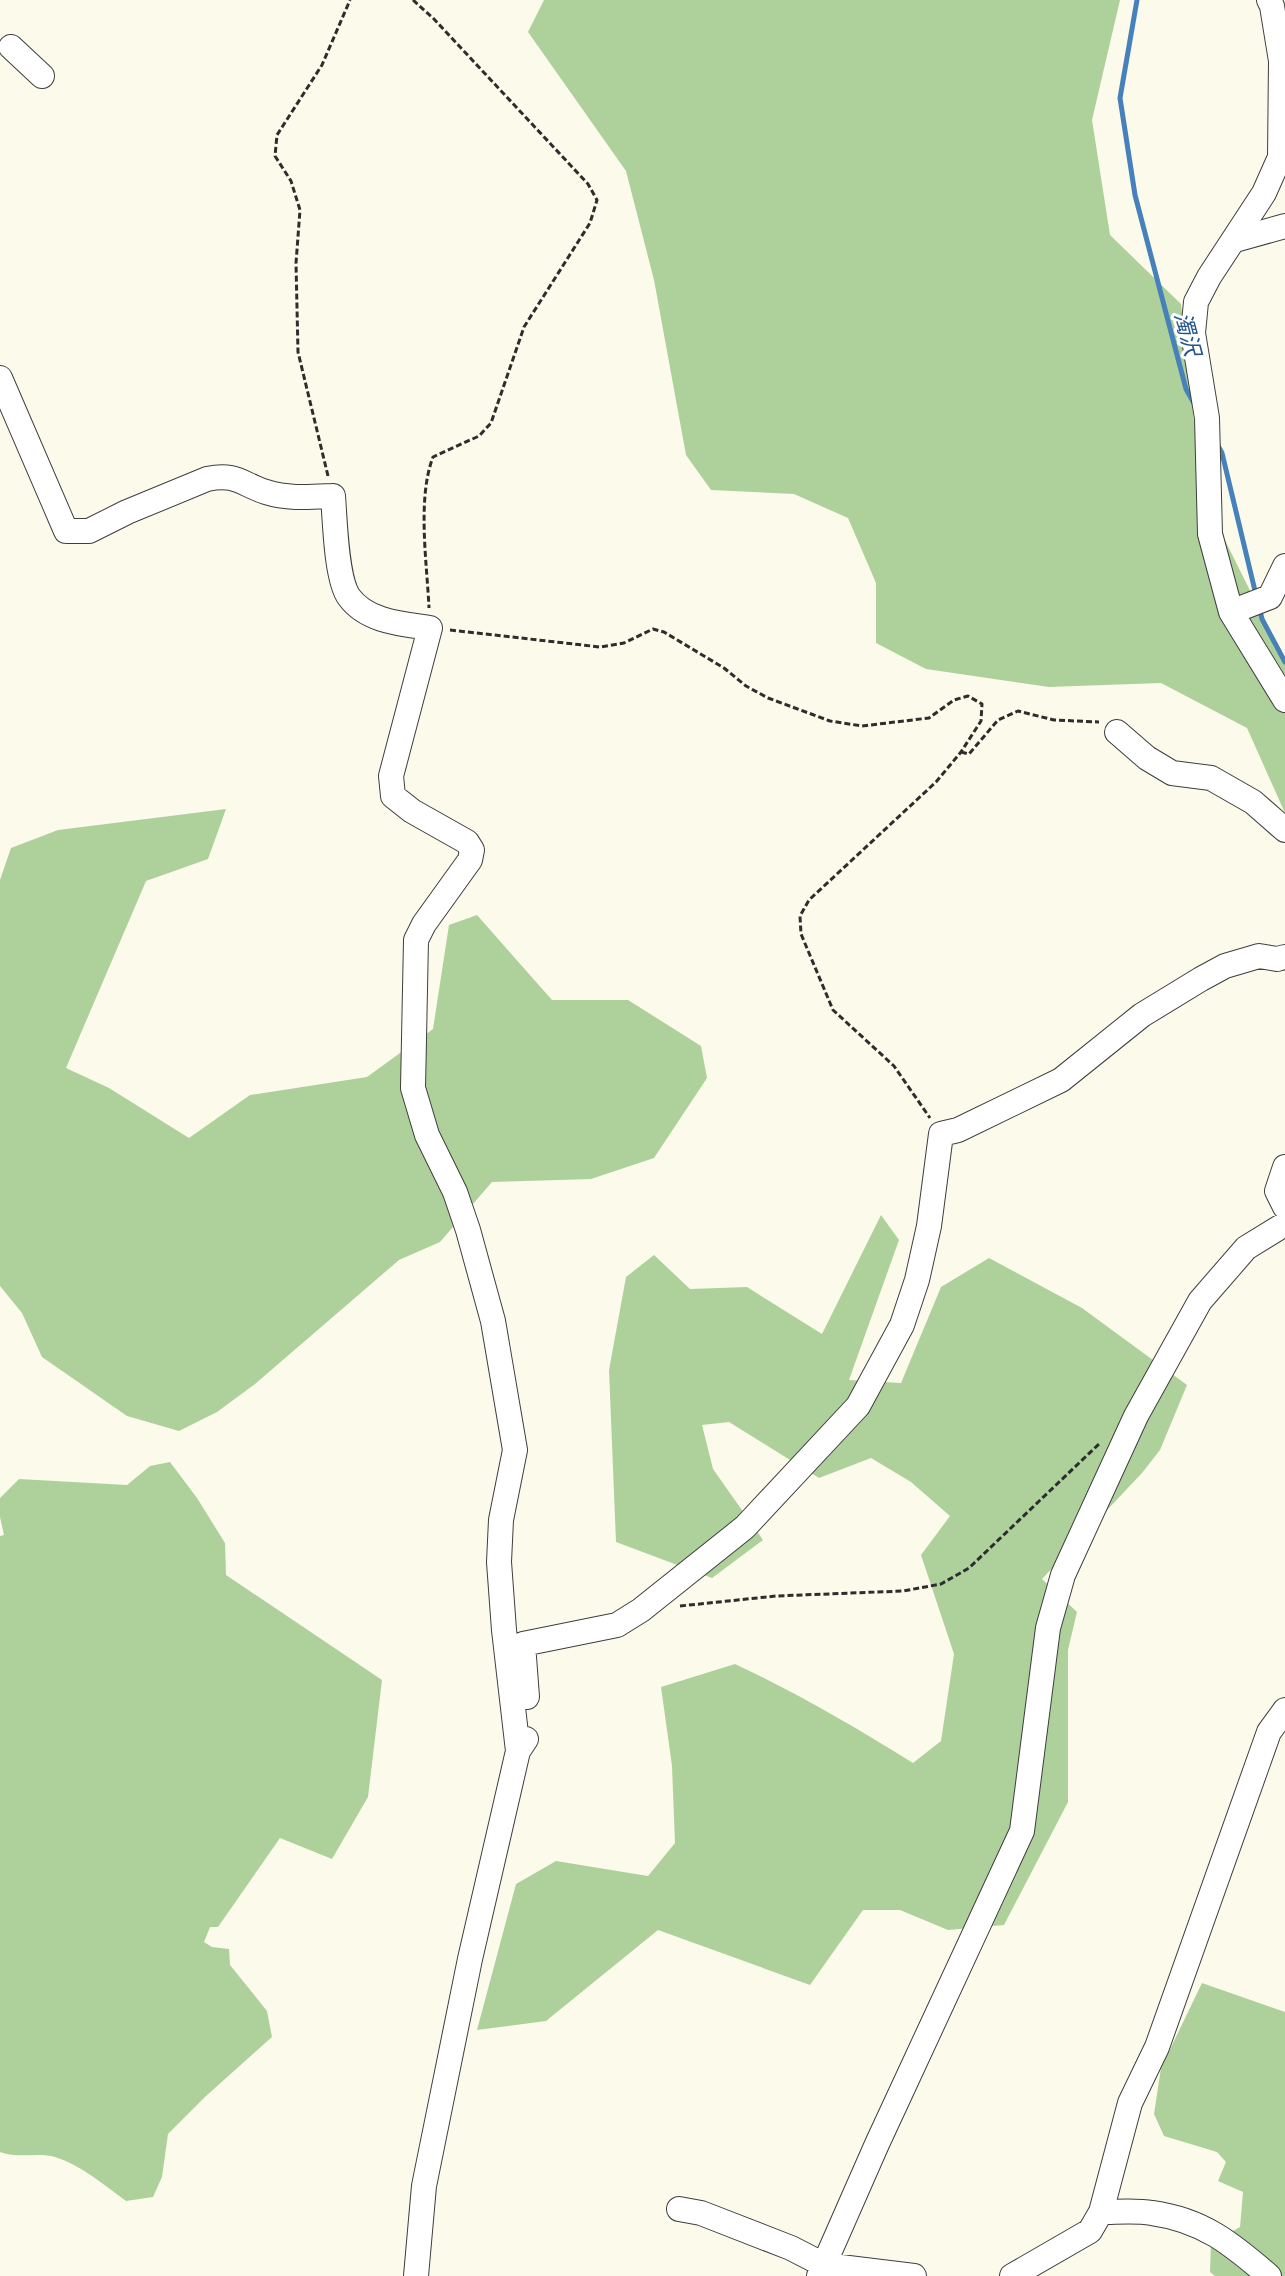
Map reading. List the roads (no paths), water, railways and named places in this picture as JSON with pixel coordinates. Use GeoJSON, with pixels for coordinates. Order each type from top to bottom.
{"type":"FeatureCollection","features":[{"type":"Feature","properties":{"kind":"street"},"geometry":{"type":"LineString","coordinates":[[1269,0],[1281,61],[1282,156],[1264,193],[1209,277],[1196,302],[1193,333],[1207,418],[1210,534],[1231,612],[1285,699]]}},
{"type":"Feature","properties":{"kind":"street"},"geometry":{"type":"LineString","coordinates":[[14,46],[42,76]]}},
{"type":"Feature","properties":{"kind":"street"},"geometry":{"type":"LineString","coordinates":[[1235,240],[1285,226]]}},
{"type":"Feature","properties":{"kind":"street"},"geometry":{"type":"LineString","coordinates":[[0,378],[66,531],[88,531],[207,479],[219,477],[237,478],[265,492],[292,498],[333,496],[340,574],[349,597],[368,614],[394,623],[430,628],[391,776],[393,796],[412,811],[467,842],[472,850],[470,860],[424,924],[416,940],[413,1088],[427,1135],[455,1192],[468,1230],[493,1321],[515,1450],[501,1520],[499,1562],[504,1630],[518,1751],[470,1959],[424,2186],[416,2276]]}},
{"type":"Feature","properties":{"kind":"street"},"geometry":{"type":"LineString","coordinates":[[1231,612],[1270,597],[1285,566]]}},
{"type":"Feature","properties":{"kind":"street"},"geometry":{"type":"LineString","coordinates":[[1117,732],[1147,758],[1172,773],[1211,778],[1253,802],[1285,830]]}},
{"type":"Feature","properties":{"kind":"street"},"geometry":{"type":"LineString","coordinates":[[518,1751],[530,1733],[523,1644],[617,1625],[641,1610],[745,1527],[858,1406],[902,1325],[917,1280],[929,1226],[941,1134],[958,1130],[1061,1080],[1142,1015],[1225,966],[1260,956],[1277,959],[1285,957]]}},
{"type":"Feature","properties":{"kind":"street"},"geometry":{"type":"LineString","coordinates":[[1285,1167],[1277,1191],[1285,1207]]}},
{"type":"Feature","properties":{"kind":"street"},"geometry":{"type":"LineString","coordinates":[[821,2270],[1022,1831],[1048,1628],[1063,1575],[1136,1416],[1200,1301],[1246,1248],[1285,1224]]}},
{"type":"Feature","properties":{"kind":"street"},"geometry":{"type":"LineString","coordinates":[[1012,2276],[1090,2230],[1101,2212],[1130,2103],[1157,2047],[1269,1732],[1285,1710]]}},
{"type":"Feature","properties":{"kind":"street"},"geometry":{"type":"LineString","coordinates":[[679,2209],[701,2213],[791,2248],[821,2270],[914,2276]]}},
{"type":"Feature","properties":{"kind":"street"},"geometry":{"type":"LineString","coordinates":[[1101,2212],[1152,2213],[1199,2225],[1232,2244],[1269,2276]]}},
{"type":"Feature","properties":{"kind":"waterway","name":"濁沢"},"geometry":{"type":"LineString","coordinates":[[1137,0],[1120,98],[1135,195],[1186,389],[1195,405]]}},
{"type":"Feature","properties":{"kind":"waterway","name":"濁沢"},"geometry":{"type":"LineString","coordinates":[[1217,444],[1222,453],[1256,595]]}},
{"type":"Feature","properties":{"kind":"waterway","name":"濁沢"},"geometry":{"type":"LineString","coordinates":[[1259,606],[1262,619],[1285,662]]}}]}
